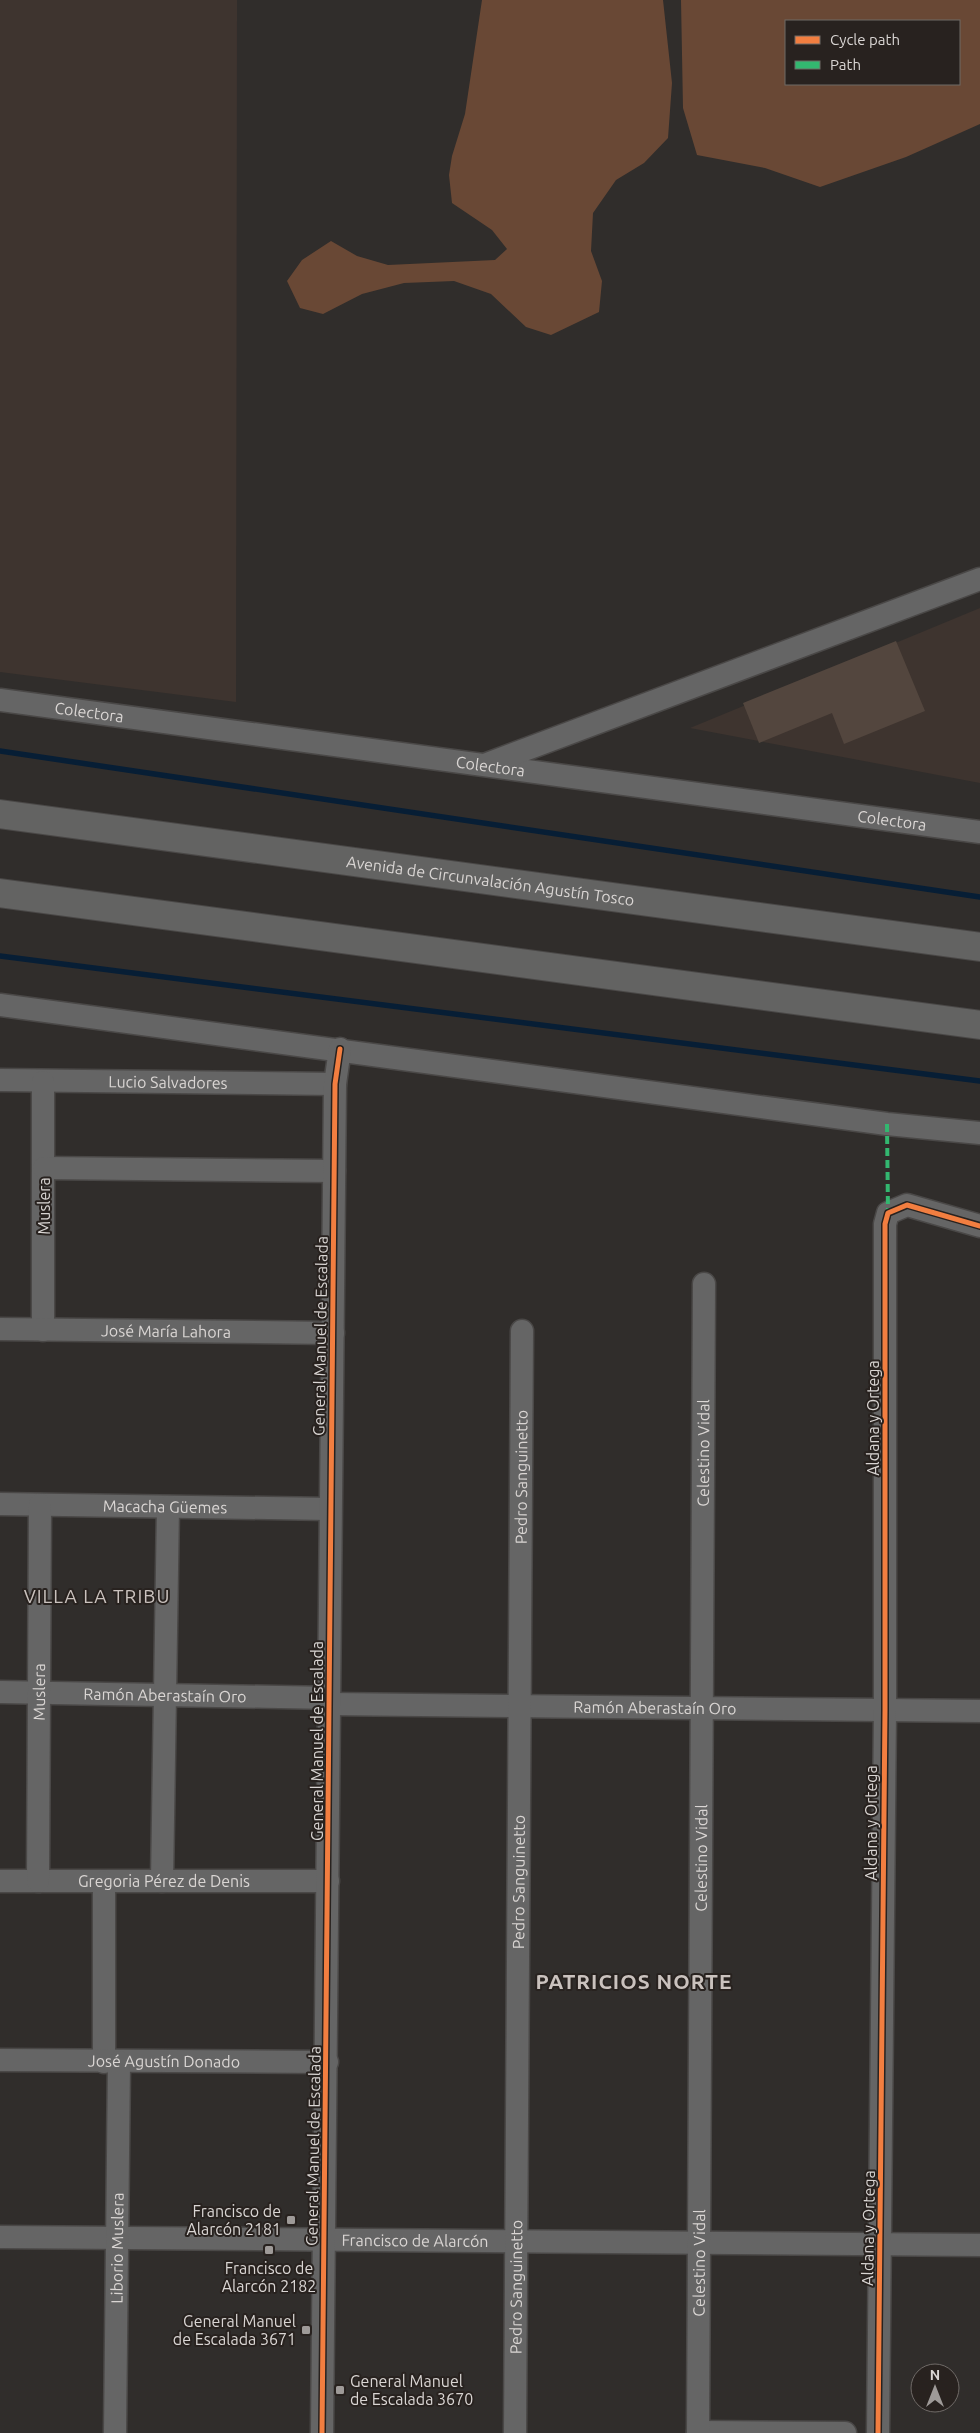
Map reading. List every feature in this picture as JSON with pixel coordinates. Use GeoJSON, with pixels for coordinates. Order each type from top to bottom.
{"type":"FeatureCollection","features":[{"type":"Feature","properties":{"kind":"highway","name":"Avenida de Circunvalación Agustín Tosco"},"geometry":{"type":"LineString","coordinates":[[0,814],[980,947]]}},
{"type":"Feature","properties":{"kind":"highway"},"geometry":{"type":"LineString","coordinates":[[7,894],[980,1025]]}},
{"type":"Feature","properties":{"kind":"street"},"geometry":{"type":"LineString","coordinates":[[484,765],[980,579]]}},
{"type":"Feature","properties":{"kind":"street","name":"Colectora"},"geometry":{"type":"LineString","coordinates":[[0,700],[980,832]]}},
{"type":"Feature","properties":{"kind":"street"},"geometry":{"type":"LineString","coordinates":[[0,1005],[340,1049],[877,1123],[980,1133]]}},
{"type":"Feature","properties":{"kind":"street","name":"General Manuel de Escalada"},"geometry":{"type":"LineString","coordinates":[[322,2433],[335,1084],[340,1049]]}},
{"type":"Feature","properties":{"kind":"street","name":"Lucio Salvadores"},"geometry":{"type":"LineString","coordinates":[[0,1080],[335,1084]]}},
{"type":"Feature","properties":{"kind":"street","name":"Muslera"},"geometry":{"type":"LineString","coordinates":[[43,1082],[44,1330]]}},
{"type":"Feature","properties":{"kind":"street"},"geometry":{"type":"LineString","coordinates":[[44,1168],[334,1171]]}},
{"type":"Feature","properties":{"kind":"street","name":"Aldana y Ortega"},"geometry":{"type":"LineString","coordinates":[[878,2433],[885,1710],[885,1224],[888,1213],[907,1205],[980,1226]]}},
{"type":"Feature","properties":{"kind":"street","name":"Celestino Vidal"},"geometry":{"type":"LineString","coordinates":[[698,2432],[704,1284]]}},
{"type":"Feature","properties":{"kind":"street","name":"José María Lahora"},"geometry":{"type":"LineString","coordinates":[[0,1330],[333,1333]]}},
{"type":"Feature","properties":{"kind":"street","name":"Pedro Sanguinetto"},"geometry":{"type":"LineString","coordinates":[[515,2433],[518,1706],[522,1331]]}},
{"type":"Feature","properties":{"kind":"street","name":"Macacha Güemes"},"geometry":{"type":"LineString","coordinates":[[0,1504],[330,1509]]}},
{"type":"Feature","properties":{"kind":"street","name":"Muslera"},"geometry":{"type":"LineString","coordinates":[[38,1881],[41,1692],[40,1505]]}},
{"type":"Feature","properties":{"kind":"street"},"geometry":{"type":"LineString","coordinates":[[162,1881],[168,1507]]}},
{"type":"Feature","properties":{"kind":"street","name":"Ramón Aberastaín Oro"},"geometry":{"type":"LineString","coordinates":[[0,1692],[518,1706],[980,1711]]}},
{"type":"Feature","properties":{"kind":"street","name":"Gregoria Pérez de Denis"},"geometry":{"type":"LineString","coordinates":[[0,1881],[328,1881]]}},
{"type":"Feature","properties":{"kind":"street","name":"Liborio Muslera"},"geometry":{"type":"LineString","coordinates":[[104,1882],[117,2239],[115,2433]]}},
{"type":"Feature","properties":{"kind":"street","name":"José Agustín Donado"},"geometry":{"type":"LineString","coordinates":[[0,2060],[327,2062]]}},
{"type":"Feature","properties":{"kind":"street","name":"Francisco de Alarcón"},"geometry":{"type":"LineString","coordinates":[[0,2237],[980,2245]]}},
{"type":"Feature","properties":{"kind":"street"},"geometry":{"type":"LineString","coordinates":[[698,2432],[845,2433]]}},
{"type":"Feature","properties":{"kind":"shaded area"},"geometry":{"type":"Polygon","coordinates":[[[0,0],[237,0],[236,702],[0,672],[0,0]]]}},
{"type":"Feature","properties":{"kind":"shaded area"},"geometry":{"type":"Polygon","coordinates":[[[482,0],[663,0],[672,83],[668,138],[644,163],[616,180],[593,213],[591,251],[602,281],[599,312],[551,335],[526,327],[491,294],[454,281],[404,283],[362,294],[323,314],[300,308],[287,281],[302,260],[331,241],[357,256],[388,265],[495,260],[507,249],[492,230],[452,203],[449,175],[452,156],[465,114],[482,0]]]}},
{"type":"Feature","properties":{"kind":"shaded area"},"geometry":{"type":"Polygon","coordinates":[[[681,0],[980,0],[980,124],[906,157],[820,187],[765,168],[697,155],[683,108],[681,0]]]}},
{"type":"Feature","properties":{"kind":"shaded area"},"geometry":{"type":"Polygon","coordinates":[[[980,608],[980,783],[690,728],[980,608]]]}},
{"type":"Feature","properties":{"kind":"building"},"geometry":{"type":"Polygon","coordinates":[[[896,641],[925,711],[844,744],[832,713],[759,743],[743,703],[896,641]]]}},
{"type":"Feature","properties":{"kind":"waterway"},"geometry":{"type":"LineString","coordinates":[[0,751],[980,897]]}},
{"type":"Feature","properties":{"kind":"waterway"},"geometry":{"type":"LineString","coordinates":[[0,956],[980,1081]]}},
{"type":"Feature","properties":{"kind":"marked path"},"geometry":{"type":"LineString","coordinates":[[887,1124],[888,1213]]}},
{"type":"Feature","properties":{"kind":"cycle path"},"geometry":{"type":"LineString","coordinates":[[322,2433],[335,1084],[340,1049]]}},
{"type":"Feature","properties":{"kind":"cycle path"},"geometry":{"type":"LineString","coordinates":[[878,2433],[885,1710],[885,1224],[888,1213],[907,1205],[980,1226]]}},
{"type":"Feature","properties":{"kind":"place","name":"Francisco de Alarcón 2181"},"geometry":{"type":"Point","coordinates":[291,2220]}},
{"type":"Feature","properties":{"kind":"place","name":"Francisco de Alarcón 2182"},"geometry":{"type":"Point","coordinates":[269,2250]}},
{"type":"Feature","properties":{"kind":"place","name":"General Manuel de Escalada 3671"},"geometry":{"type":"Point","coordinates":[306,2330]}},
{"type":"Feature","properties":{"kind":"place","name":"General Manuel de Escalada 3670"},"geometry":{"type":"Point","coordinates":[340,2390]}},
{"type":"Feature","properties":{"kind":"district","name":"VILLA LA TRIBU"},"geometry":{"type":"Point","coordinates":[97,1596]}},
{"type":"Feature","properties":{"kind":"district","name":"PATRICIOS NORTE"},"geometry":{"type":"Point","coordinates":[634,1981]}}]}
